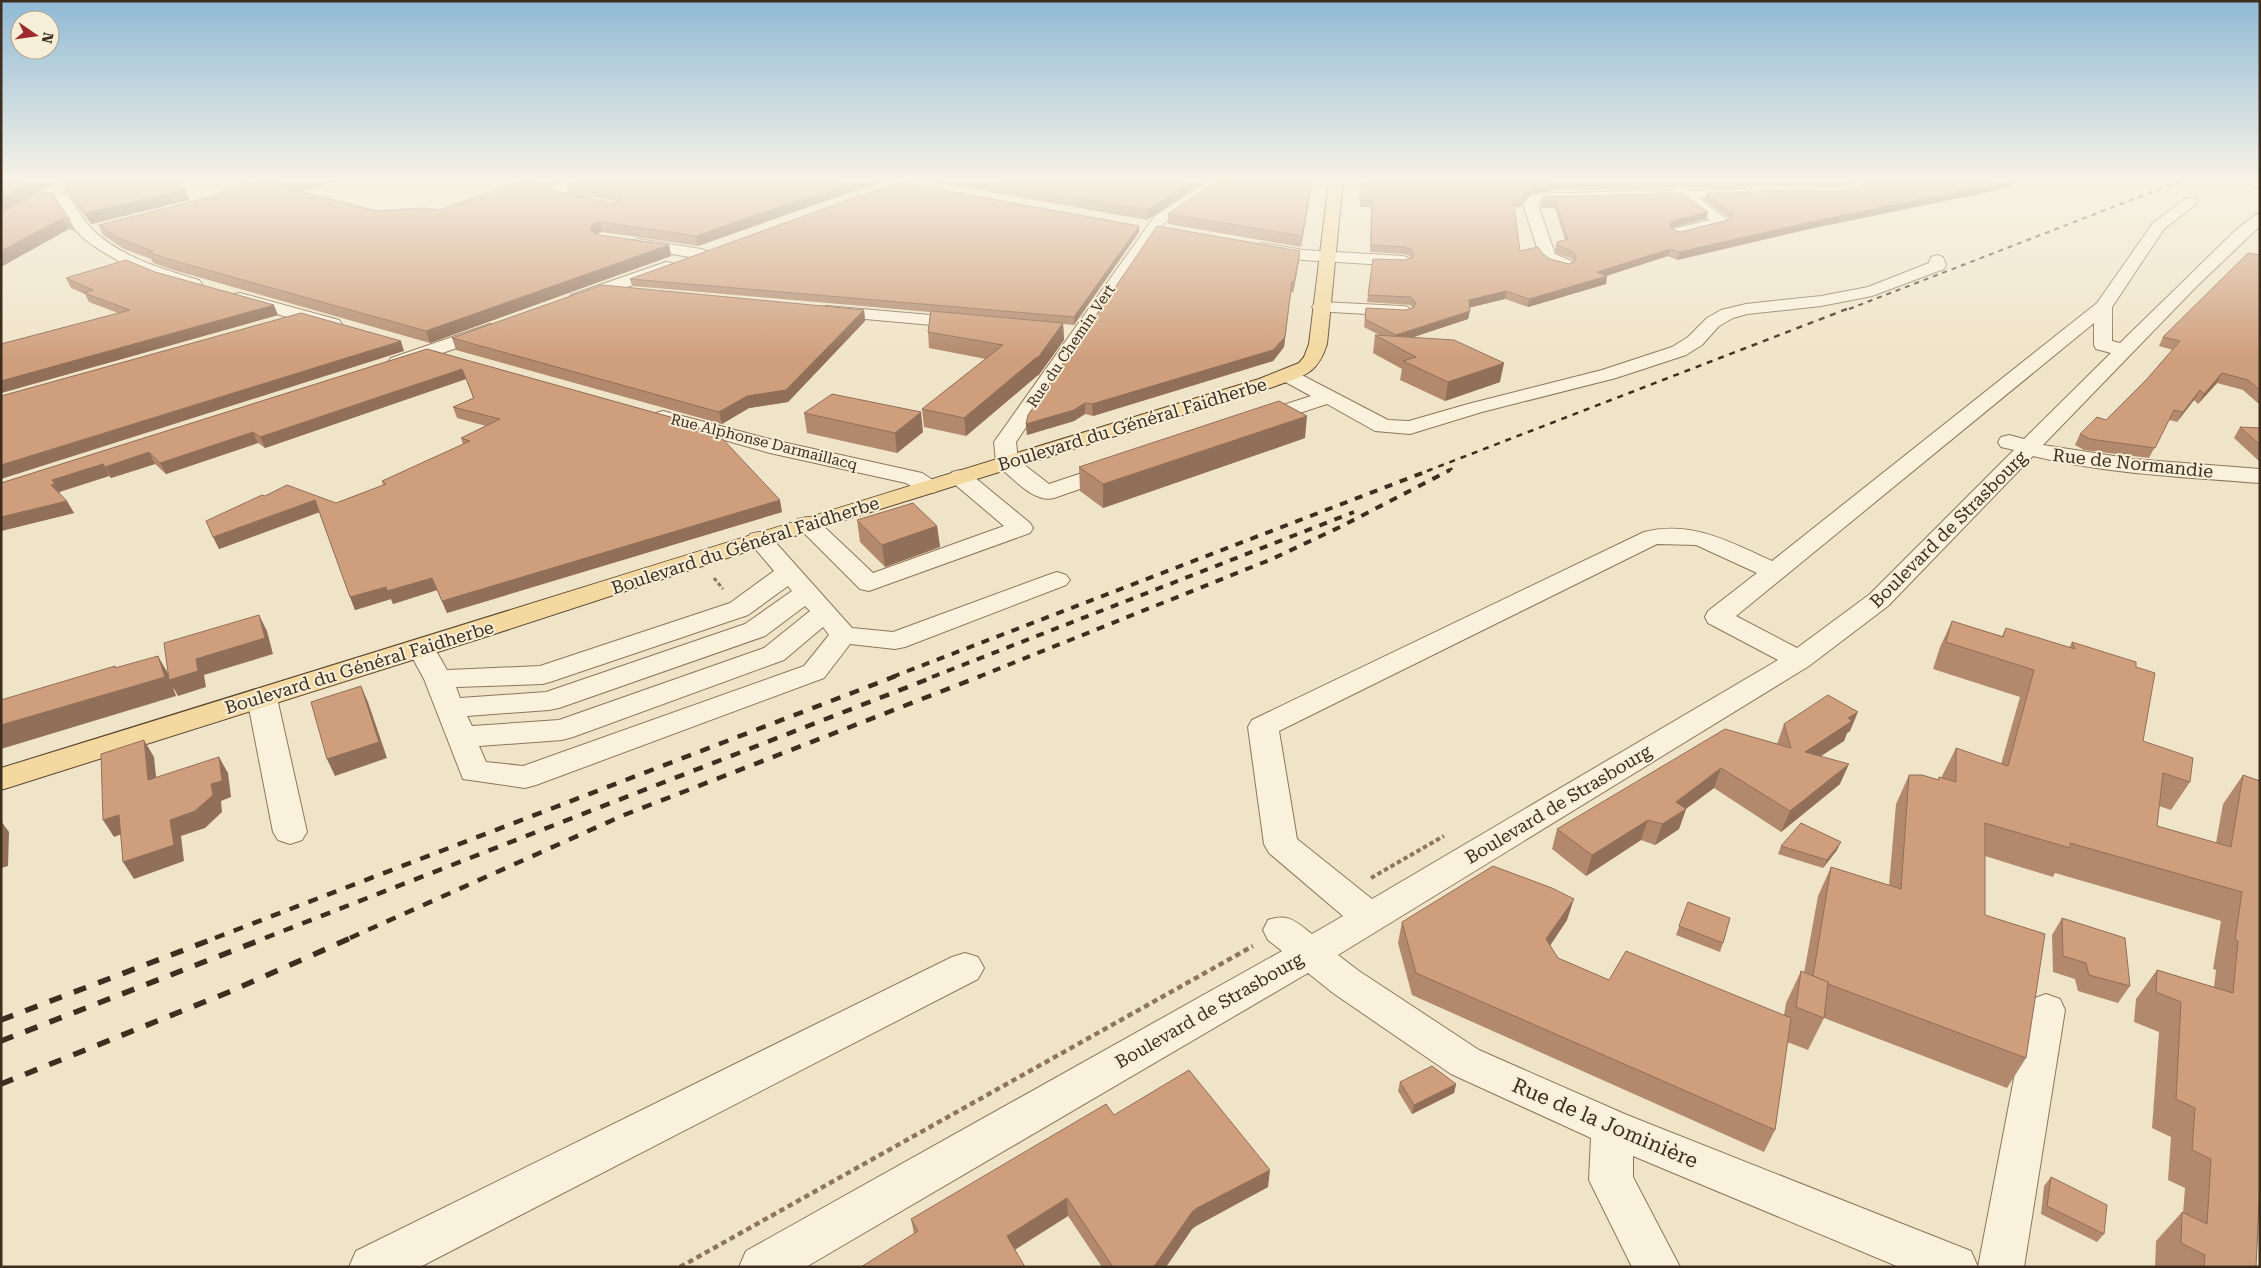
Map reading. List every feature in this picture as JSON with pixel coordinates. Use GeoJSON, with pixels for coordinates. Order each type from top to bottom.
{"type":"FeatureCollection","features":[{"type":"Feature","properties":{"kind":"main road","name":"Boulevard du Général Faidherbe"},"geometry":{"type":"LineString","coordinates":[[1,779],[421,648],[759,539],[1266,383],[1306,367],[1313,359],[1318,344],[1328,239]]}},
{"type":"Feature","properties":{"kind":"street"},"geometry":{"type":"LineString","coordinates":[[96,239],[126,260],[144,268],[350,329]]}},
{"type":"Feature","properties":{"kind":"street","name":"Rue du Chemin Vert"},"geometry":{"type":"LineString","coordinates":[[1007,462],[1005,442],[1144,239]]}},
{"type":"Feature","properties":{"kind":"street"},"geometry":{"type":"LineString","coordinates":[[1542,239],[1548,257],[1565,265]]}},
{"type":"Feature","properties":{"kind":"street"},"geometry":{"type":"LineString","coordinates":[[1799,660],[1718,617],[2103,306],[2149,239]]}},
{"type":"Feature","properties":{"kind":"street","name":"Boulevard de Strasbourg"},"geometry":{"type":"LineString","coordinates":[[762,1267],[1295,942],[1369,917],[1799,660],[1879,600],[2019,445],[2125,350],[2236,239]]}},
{"type":"Feature","properties":{"kind":"street"},"geometry":{"type":"LineString","coordinates":[[619,241],[701,254]]}},
{"type":"Feature","properties":{"kind":"street"},"geometry":{"type":"LineString","coordinates":[[1247,245],[1303,255],[1403,261]]}},
{"type":"Feature","properties":{"kind":"street"},"geometry":{"type":"LineString","coordinates":[[558,306],[720,247]]}},
{"type":"Feature","properties":{"kind":"street"},"geometry":{"type":"LineString","coordinates":[[1286,375],[1383,426],[1410,428],[1475,408],[1609,374],[1679,351],[1695,341],[1713,322],[1727,314],[1746,309],[1821,300],[1872,291],[1938,265],[1937,260]]}},
{"type":"Feature","properties":{"kind":"street"},"geometry":{"type":"LineString","coordinates":[[604,289],[643,294]]}},
{"type":"Feature","properties":{"kind":"street"},"geometry":{"type":"LineString","coordinates":[[2103,306],[2103,345],[2125,350]]}},
{"type":"Feature","properties":{"kind":"street"},"geometry":{"type":"LineString","coordinates":[[1321,307],[1404,311]]}},
{"type":"Feature","properties":{"kind":"street"},"geometry":{"type":"LineString","coordinates":[[811,309],[980,324]]}},
{"type":"Feature","properties":{"kind":"street"},"geometry":{"type":"LineString","coordinates":[[274,324],[303,316]]}},
{"type":"Feature","properties":{"kind":"street"},"geometry":{"type":"LineString","coordinates":[[376,368],[502,326]]}},
{"type":"Feature","properties":{"kind":"street"},"geometry":{"type":"LineString","coordinates":[[1059,332],[1079,333]]}},
{"type":"Feature","properties":{"kind":"street"},"geometry":{"type":"LineString","coordinates":[[397,342],[460,359]]}},
{"type":"Feature","properties":{"kind":"street"},"geometry":{"type":"LineString","coordinates":[[1235,428],[1328,397]]}},
{"type":"Feature","properties":{"kind":"street","name":"Rue Alphonse Darmaillacq"},"geometry":{"type":"LineString","coordinates":[[640,410],[777,448],[914,478],[928,487]]}},
{"type":"Feature","properties":{"kind":"street","name":"Rue de Normandie"},"geometry":{"type":"LineString","coordinates":[[2019,445],[2095,462],[2260,476]]}},
{"type":"Feature","properties":{"kind":"street"},"geometry":{"type":"LineString","coordinates":[[1007,462],[1046,493],[1131,464]]}},
{"type":"Feature","properties":{"kind":"street"},"geometry":{"type":"LineString","coordinates":[[807,524],[869,583],[1021,528],[960,477]]}},
{"type":"Feature","properties":{"kind":"street"},"geometry":{"type":"LineString","coordinates":[[1369,917],[1281,844],[1263,727],[1653,537],[1700,538],[1775,572]]}},
{"type":"Feature","properties":{"kind":"street"},"geometry":{"type":"LineString","coordinates":[[759,539],[843,635],[895,641],[1057,580]]}},
{"type":"Feature","properties":{"kind":"street"},"geometry":{"type":"LineString","coordinates":[[438,679],[543,675],[739,609],[807,592]]}},
{"type":"Feature","properties":{"kind":"street"},"geometry":{"type":"LineString","coordinates":[[449,708],[549,701],[755,630],[807,592]]}},
{"type":"Feature","properties":{"kind":"street"},"geometry":{"type":"LineString","coordinates":[[462,736],[562,730],[774,654],[807,592]]}},
{"type":"Feature","properties":{"kind":"street"},"geometry":{"type":"LineString","coordinates":[[421,648],[438,679],[462,736],[474,772],[525,777],[814,672],[843,635]]}},
{"type":"Feature","properties":{"kind":"street"},"geometry":{"type":"LineString","coordinates":[[262,698],[290,832]]}},
{"type":"Feature","properties":{"kind":"street","name":"Rue de la Jominière"},"geometry":{"type":"LineString","coordinates":[[1295,942],[1346,982],[1465,1062],[1612,1128],[1955,1267]]}},
{"type":"Feature","properties":{"kind":"street"},"geometry":{"type":"LineString","coordinates":[[372,1267],[965,968]]}},
{"type":"Feature","properties":{"kind":"street"},"geometry":{"type":"LineString","coordinates":[[2001,1267],[2046,1010]]}},
{"type":"Feature","properties":{"kind":"street"},"geometry":{"type":"LineString","coordinates":[[1612,1128],[1611,1180],[1657,1267]]}},
{"type":"Feature","properties":{"kind":"path"},"geometry":{"type":"LineString","coordinates":[[710,574],[728,595]]}},
{"type":"Feature","properties":{"kind":"path"},"geometry":{"type":"LineString","coordinates":[[1342,895],[1452,831]]}},
{"type":"Feature","properties":{"kind":"path"},"geometry":{"type":"LineString","coordinates":[[680,1267],[1295,942]]}},
{"type":"Feature","properties":{"kind":"building"},"geometry":{"type":"Polygon","coordinates":[[[1,239],[23,239],[1,251],[1,239]]]}},
{"type":"Feature","properties":{"kind":"building"},"geometry":{"type":"Polygon","coordinates":[[[122,239],[628,239],[669,245],[426,331],[148,252],[153,251],[122,239]]]}},
{"type":"Feature","properties":{"kind":"building"},"geometry":{"type":"Polygon","coordinates":[[[740,239],[1130,239],[1074,317],[630,279],[740,239]]]}},
{"type":"Feature","properties":{"kind":"building"},"geometry":{"type":"Polygon","coordinates":[[[1148,239],[1232,239],[1300,251],[1294,283],[1292,281],[1285,337],[1273,350],[1092,404],[1085,403],[1074,410],[1026,424],[1028,415],[1148,239]]]}},
{"type":"Feature","properties":{"kind":"building"},"geometry":{"type":"Polygon","coordinates":[[[1371,239],[1518,239],[1520,251],[1538,247],[1550,259],[1569,264],[1574,262],[1576,257],[1573,252],[1558,245],[1557,242],[1567,239],[1735,239],[1679,252],[1670,249],[1597,272],[1607,276],[1529,299],[1506,291],[1469,300],[1470,311],[1396,335],[1365,319],[1366,308],[1405,310],[1413,308],[1416,303],[1411,297],[1368,295],[1373,259],[1405,260],[1412,258],[1414,253],[1411,249],[1404,247],[1371,245],[1371,239]]]}},
{"type":"Feature","properties":{"kind":"building"},"geometry":{"type":"Polygon","coordinates":[[[2248,253],[2260,255],[2260,390],[2248,380],[2222,373],[2204,394],[2200,390],[2183,412],[2174,410],[2155,448],[2090,439],[2080,434],[2097,417],[2106,420],[2147,379],[2180,341],[2163,337],[2248,253]]]}},
{"type":"Feature","properties":{"kind":"building"},"geometry":{"type":"Polygon","coordinates":[[[126,260],[155,272],[274,305],[1,381],[1,344],[130,310],[84,293],[93,290],[66,278],[126,260]]]}},
{"type":"Feature","properties":{"kind":"building"},"geometry":{"type":"Polygon","coordinates":[[[602,285],[864,310],[786,390],[747,396],[719,412],[452,338],[602,285]]]}},
{"type":"Feature","properties":{"kind":"building"},"geometry":{"type":"Polygon","coordinates":[[[931,311],[1063,323],[1037,359],[1037,357],[964,418],[922,409],[1003,345],[928,332],[931,311]]]}},
{"type":"Feature","properties":{"kind":"building"},"geometry":{"type":"Polygon","coordinates":[[[301,313],[401,341],[1,465],[1,396],[301,313]]]}},
{"type":"Feature","properties":{"kind":"building"},"geometry":{"type":"Polygon","coordinates":[[[1375,335],[1454,340],[1504,363],[1448,382],[1403,361],[1416,357],[1375,335]]]}},
{"type":"Feature","properties":{"kind":"building"},"geometry":{"type":"Polygon","coordinates":[[[427,349],[699,425],[694,427],[718,434],[780,500],[442,601],[432,578],[387,591],[386,587],[350,597],[315,500],[213,537],[206,521],[287,485],[336,503],[386,484],[382,481],[470,441],[461,438],[500,419],[453,407],[474,398],[462,369],[260,437],[253,432],[160,463],[149,452],[105,467],[103,464],[52,480],[55,484],[51,485],[67,501],[1,517],[1,483],[427,349]]]}},
{"type":"Feature","properties":{"kind":"building"},"geometry":{"type":"Polygon","coordinates":[[[832,394],[921,412],[895,433],[804,413],[832,394]]]}},
{"type":"Feature","properties":{"kind":"building"},"geometry":{"type":"Polygon","coordinates":[[[1279,401],[1307,416],[1103,484],[1079,467],[1279,401]]]}},
{"type":"Feature","properties":{"kind":"building"},"geometry":{"type":"Polygon","coordinates":[[[2240,427],[2260,428],[2260,445],[2240,427]]]}},
{"type":"Feature","properties":{"kind":"building"},"geometry":{"type":"Polygon","coordinates":[[[913,503],[937,526],[882,545],[857,520],[913,503]]]}},
{"type":"Feature","properties":{"kind":"building"},"geometry":{"type":"Polygon","coordinates":[[[259,615],[265,638],[196,659],[198,671],[169,680],[164,643],[259,615]]]}},
{"type":"Feature","properties":{"kind":"building"},"geometry":{"type":"Polygon","coordinates":[[[1952,621],[2003,637],[2006,628],[2075,649],[2072,642],[2136,662],[2136,667],[2155,673],[2143,741],[2193,758],[2190,782],[2163,773],[2157,826],[2231,847],[2243,775],[2260,781],[2260,1181],[2256,1267],[2204,1267],[2205,1255],[2181,1243],[2182,1212],[2207,1224],[2211,1159],[2192,1150],[2195,1108],[2176,1099],[2181,1002],[2156,992],[2157,970],[2233,993],[2238,941],[2235,940],[2242,892],[2070,843],[2070,848],[1985,823],[1985,915],[2045,934],[2026,1058],[1828,984],[1828,982],[1813,976],[1831,867],[1901,889],[1909,775],[1922,775],[1939,780],[1939,777],[1956,782],[1956,748],[2008,766],[2034,670],[1946,642],[1952,621]]]}},
{"type":"Feature","properties":{"kind":"building"},"geometry":{"type":"Polygon","coordinates":[[[158,656],[165,677],[1,725],[1,700],[115,666],[115,668],[158,656]]]}},
{"type":"Feature","properties":{"kind":"building"},"geometry":{"type":"Polygon","coordinates":[[[361,686],[379,742],[327,759],[311,702],[361,686]]]}},
{"type":"Feature","properties":{"kind":"building"},"geometry":{"type":"Polygon","coordinates":[[[1828,695],[1858,712],[1848,718],[1852,721],[1805,752],[1849,764],[1790,811],[1721,768],[1676,802],[1686,809],[1662,824],[1648,820],[1592,855],[1557,829],[1725,729],[1791,748],[1784,724],[1828,695]]]}},
{"type":"Feature","properties":{"kind":"building"},"geometry":{"type":"Polygon","coordinates":[[[144,740],[148,780],[219,757],[222,781],[211,784],[213,795],[195,811],[170,820],[174,845],[123,862],[119,815],[103,820],[101,754],[144,740]]]}},
{"type":"Feature","properties":{"kind":"building"},"geometry":{"type":"Polygon","coordinates":[[[1801,823],[1841,842],[1827,860],[1781,846],[1801,823]]]}},
{"type":"Feature","properties":{"kind":"building"},"geometry":{"type":"Polygon","coordinates":[[[1493,866],[1552,888],[1574,899],[1546,939],[1558,958],[1609,980],[1626,951],[1791,1018],[1775,1130],[1416,973],[1402,922],[1493,866]]]}},
{"type":"Feature","properties":{"kind":"building"},"geometry":{"type":"Polygon","coordinates":[[[1688,902],[1730,918],[1723,943],[1679,926],[1688,902]]]}},
{"type":"Feature","properties":{"kind":"building"},"geometry":{"type":"Polygon","coordinates":[[[2062,918],[2125,938],[2130,986],[2089,975],[2086,963],[2063,956],[2062,918]]]}},
{"type":"Feature","properties":{"kind":"building"},"geometry":{"type":"Polygon","coordinates":[[[1801,971],[1828,982],[1824,1018],[1796,1007],[1801,971]]]}},
{"type":"Feature","properties":{"kind":"building"},"geometry":{"type":"Polygon","coordinates":[[[1432,1066],[1456,1084],[1414,1105],[1400,1082],[1432,1066]]]}},
{"type":"Feature","properties":{"kind":"building"},"geometry":{"type":"Polygon","coordinates":[[[1189,1070],[1270,1170],[1192,1212],[1152,1267],[1113,1267],[1067,1198],[1007,1236],[1025,1267],[861,1267],[918,1231],[911,1219],[1106,1104],[1114,1115],[1189,1070]]]}},
{"type":"Feature","properties":{"kind":"building"},"geometry":{"type":"Polygon","coordinates":[[[2051,1177],[2107,1205],[2104,1234],[2047,1206],[2051,1177]]]}},
{"type":"Feature","properties":{"kind":"railway"},"geometry":{"type":"LineString","coordinates":[[1849,309],[2030,239]]}},
{"type":"Feature","properties":{"kind":"railway"},"geometry":{"type":"LineString","coordinates":[[1427,471],[1852,307]]}},
{"type":"Feature","properties":{"kind":"railway"},"geometry":{"type":"LineString","coordinates":[[1447,471],[1455,467]]}},
{"type":"Feature","properties":{"kind":"railway"},"geometry":{"type":"LineString","coordinates":[[892,677],[1430,470]]}},
{"type":"Feature","properties":{"kind":"railway"},"geometry":{"type":"LineString","coordinates":[[978,677],[1272,559],[1340,527],[1450,470]]}},
{"type":"Feature","properties":{"kind":"railway"},"geometry":{"type":"LineString","coordinates":[[932,677],[1354,512]]}},
{"type":"Feature","properties":{"kind":"railway"},"geometry":{"type":"LineString","coordinates":[[215,938],[896,676]]}},
{"type":"Feature","properties":{"kind":"railway"},"geometry":{"type":"LineString","coordinates":[[265,938],[936,676]]}},
{"type":"Feature","properties":{"kind":"railway"},"geometry":{"type":"LineString","coordinates":[[350,938],[624,815],[981,676]]}},
{"type":"Feature","properties":{"kind":"railway"},"geometry":{"type":"LineString","coordinates":[[1,1020],[218,937]]}},
{"type":"Feature","properties":{"kind":"railway"},"geometry":{"type":"LineString","coordinates":[[1,1041],[268,937]]}},
{"type":"Feature","properties":{"kind":"railway"},"geometry":{"type":"LineString","coordinates":[[1,1084],[229,992],[353,937]]}}]}
